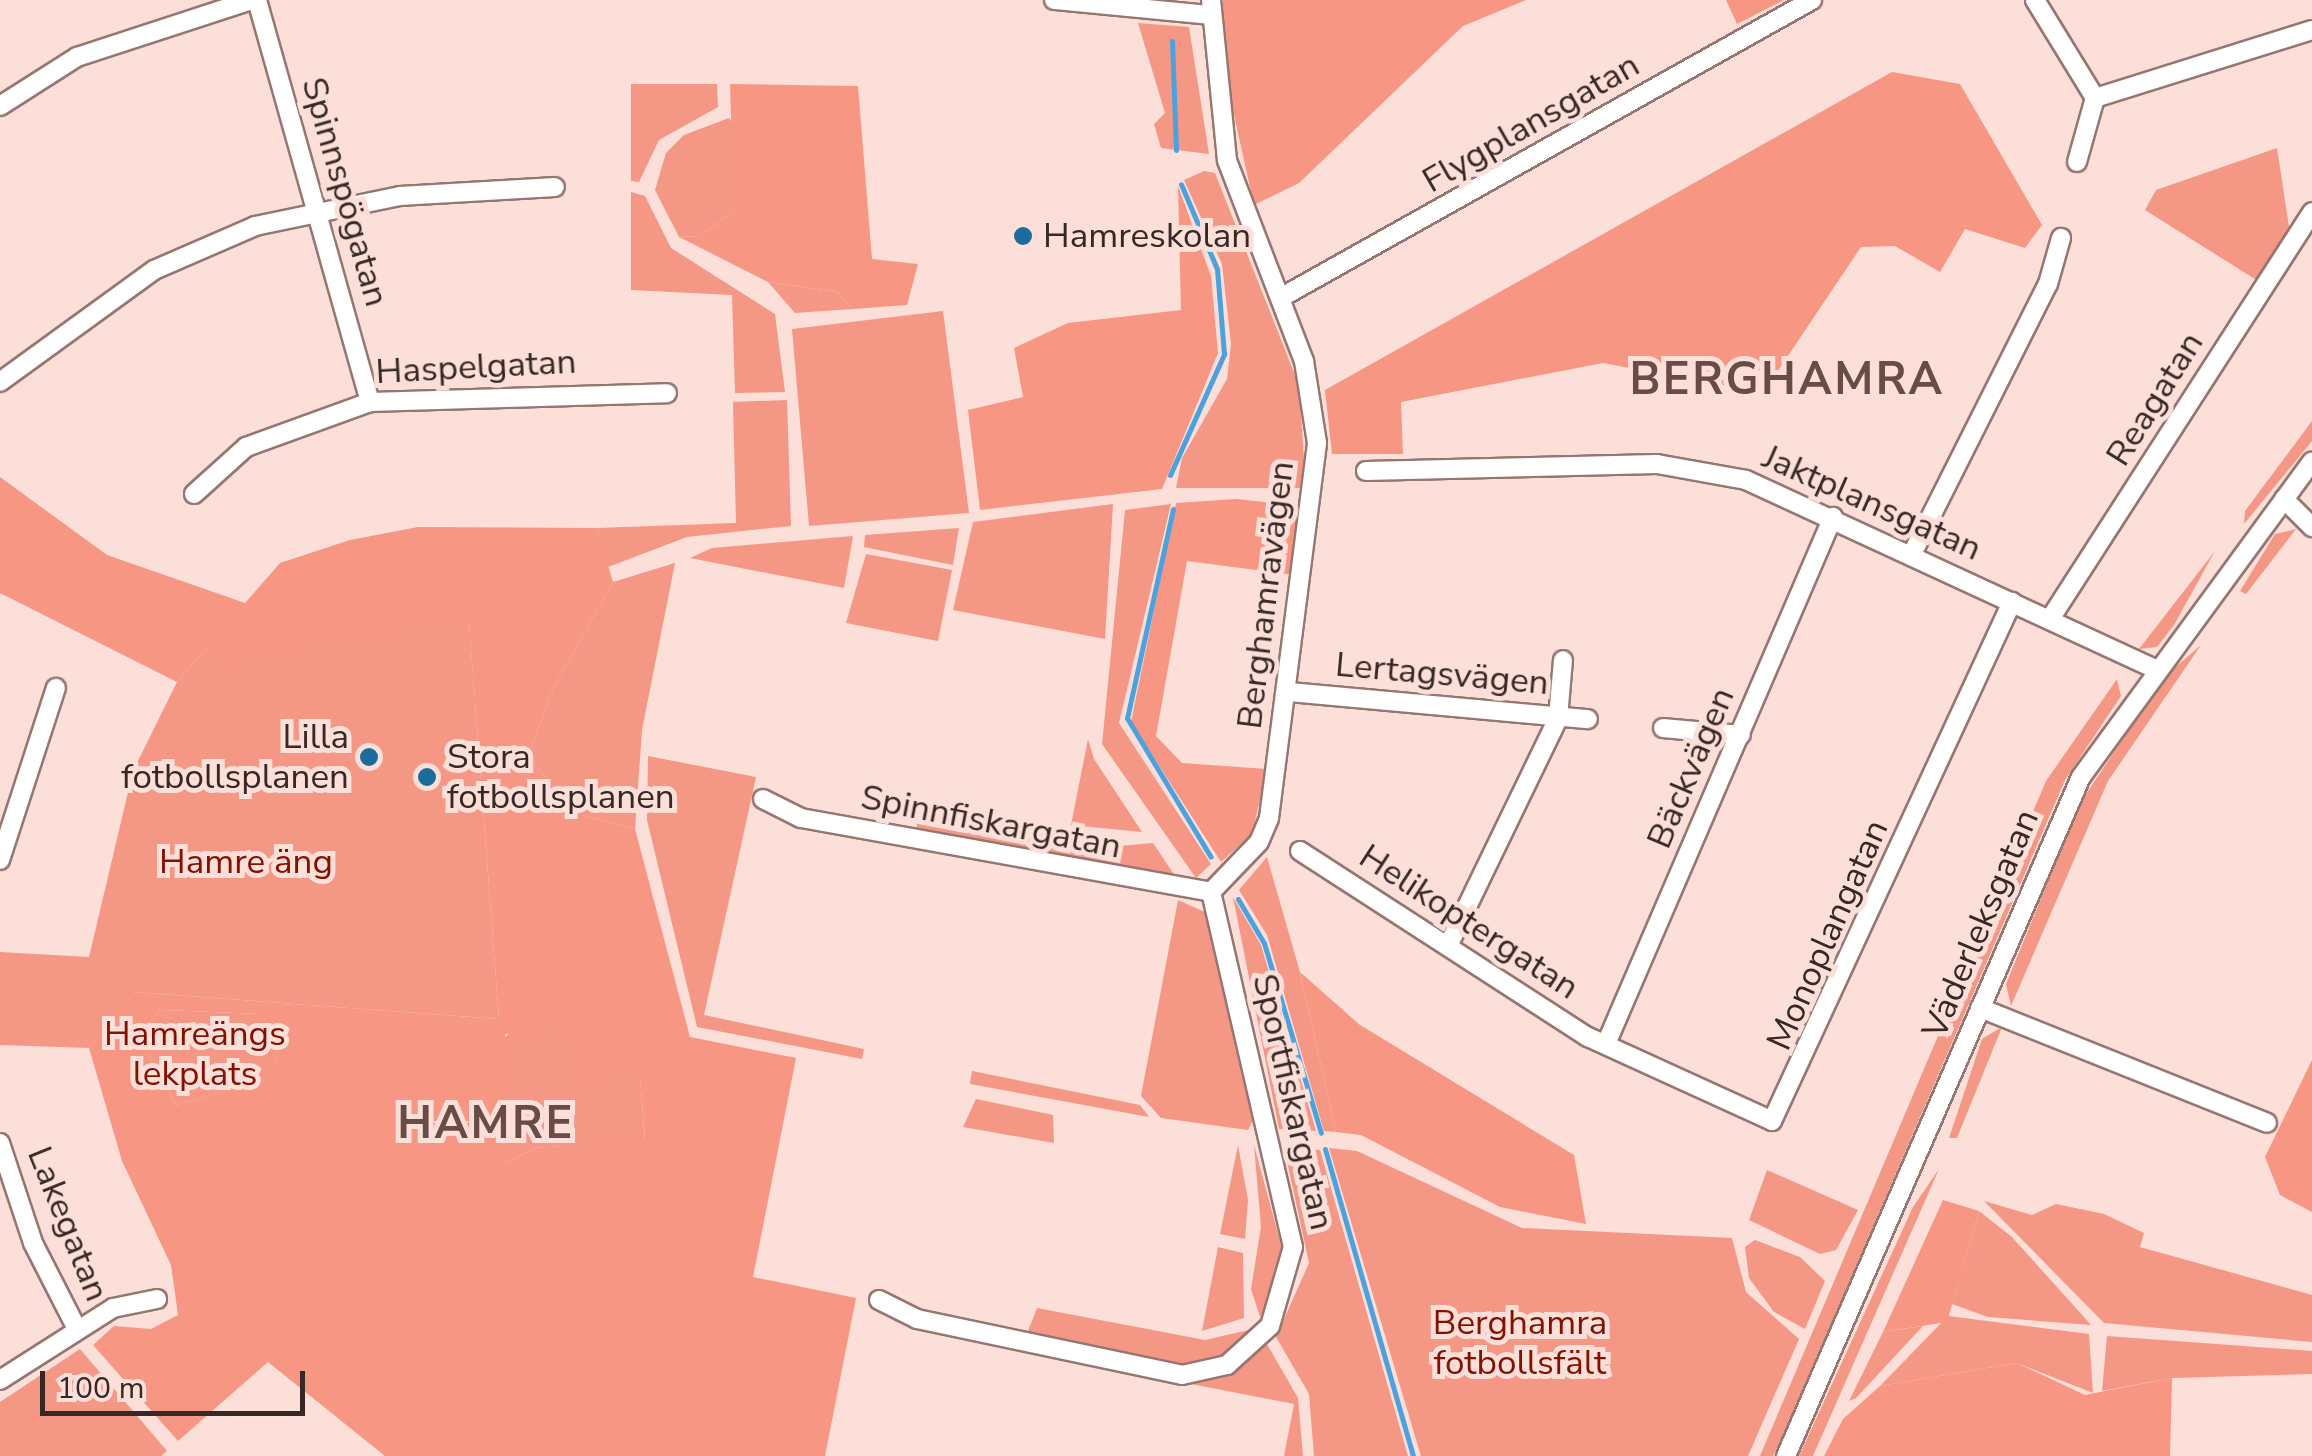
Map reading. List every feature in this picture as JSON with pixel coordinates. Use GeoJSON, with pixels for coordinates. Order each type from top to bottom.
{"type":"FeatureCollection","features":[{"type":"Feature","properties":{"kind":"street"},"geometry":{"type":"LineString","coordinates":[[0,106],[77,57],[254,0]]}},
{"type":"Feature","properties":{"kind":"street","name":"Spinnspögatan"},"geometry":{"type":"LineString","coordinates":[[254,0],[370,402]]}},
{"type":"Feature","properties":{"kind":"street"},"geometry":{"type":"LineString","coordinates":[[1054,0],[1211,7]]}},
{"type":"Feature","properties":{"kind":"street","name":"Flygplansgatan"},"geometry":{"type":"LineString","coordinates":[[1280,298],[1812,0]]}},
{"type":"Feature","properties":{"kind":"street"},"geometry":{"type":"LineString","coordinates":[[2036,0],[2095,98],[2077,162]]}},
{"type":"Feature","properties":{"kind":"street","name":"Berghamravägen"},"geometry":{"type":"LineString","coordinates":[[1211,7],[1226,160],[1304,361],[1317,443],[1290,692],[1269,818],[1259,842],[1211,892]]}},
{"type":"Feature","properties":{"kind":"street"},"geometry":{"type":"LineString","coordinates":[[2095,98],[2312,30]]}},
{"type":"Feature","properties":{"kind":"street"},"geometry":{"type":"LineString","coordinates":[[0,382],[154,270],[317,210],[555,187]]}},
{"type":"Feature","properties":{"kind":"street","name":"Reagatan"},"geometry":{"type":"LineString","coordinates":[[2050,619],[2312,212]]}},
{"type":"Feature","properties":{"kind":"street"},"geometry":{"type":"LineString","coordinates":[[1911,556],[2048,284],[2061,238]]}},
{"type":"Feature","properties":{"kind":"street","name":"Haspelgatan"},"geometry":{"type":"LineString","coordinates":[[194,494],[246,447],[370,402],[667,393]]}},
{"type":"Feature","properties":{"kind":"street","name":"Väderleksgatan"},"geometry":{"type":"LineString","coordinates":[[1786,1456],[2081,777],[2156,668],[2312,461]]}},
{"type":"Feature","properties":{"kind":"street","name":"Jaktplansgatan"},"geometry":{"type":"LineString","coordinates":[[1366,472],[1657,464],[1746,480],[2156,668]]}},
{"type":"Feature","properties":{"kind":"street"},"geometry":{"type":"LineString","coordinates":[[2284,499],[2312,527]]}},
{"type":"Feature","properties":{"kind":"street","name":"Bäckvägen"},"geometry":{"type":"LineString","coordinates":[[1606,1044],[1834,518]]}},
{"type":"Feature","properties":{"kind":"street","name":"Monoplangatan"},"geometry":{"type":"LineString","coordinates":[[1606,1044],[1762,1118],[1782,1116],[2012,602]]}},
{"type":"Feature","properties":{"kind":"street"},"geometry":{"type":"LineString","coordinates":[[1448,946],[1558,718],[1562,660]]}},
{"type":"Feature","properties":{"kind":"street"},"geometry":{"type":"LineString","coordinates":[[0,860],[9,782],[56,688]]}},
{"type":"Feature","properties":{"kind":"street","name":"Lertagsvägen"},"geometry":{"type":"LineString","coordinates":[[1290,692],[1588,719]]}},
{"type":"Feature","properties":{"kind":"street"},"geometry":{"type":"LineString","coordinates":[[1662,728],[1742,735]]}},
{"type":"Feature","properties":{"kind":"street","name":"Spinnfiskargatan"},"geometry":{"type":"LineString","coordinates":[[763,799],[801,818],[1211,892]]}},
{"type":"Feature","properties":{"kind":"street","name":"Helikoptergatan"},"geometry":{"type":"LineString","coordinates":[[1300,852],[1606,1044]]}},
{"type":"Feature","properties":{"kind":"street","name":"Sportfiskargatan"},"geometry":{"type":"LineString","coordinates":[[879,1300],[917,1319],[1182,1375],[1226,1365],[1270,1326],[1293,1248],[1211,892]]}},
{"type":"Feature","properties":{"kind":"street"},"geometry":{"type":"LineString","coordinates":[[1980,1008],[2267,1123]]}},
{"type":"Feature","properties":{"kind":"street","name":"Lakegatan"},"geometry":{"type":"LineString","coordinates":[[0,1143],[33,1242],[76,1329]]}},
{"type":"Feature","properties":{"kind":"street"},"geometry":{"type":"LineString","coordinates":[[0,1380],[76,1329],[157,1299]]}},
{"type":"Feature","properties":{"kind":"green space"},"geometry":{"type":"Polygon","coordinates":[[[1138,23],[1189,27],[1209,154],[1161,148],[1154,124],[1165,113],[1138,23]]]}},
{"type":"Feature","properties":{"kind":"green space"},"geometry":{"type":"Polygon","coordinates":[[[631,84],[717,84],[718,107],[659,140],[639,182],[631,181],[631,84]]]}},
{"type":"Feature","properties":{"kind":"green space"},"geometry":{"type":"Polygon","coordinates":[[[729,118],[738,132],[734,211],[700,236],[679,237],[655,190],[666,153],[684,135],[729,118]]]}},
{"type":"Feature","properties":{"kind":"green space"},"geometry":{"type":"Polygon","coordinates":[[[2277,148],[2289,227],[2258,281],[2145,210],[2156,190],[2277,148]]]}},
{"type":"Feature","properties":{"kind":"green space"},"geometry":{"type":"Polygon","coordinates":[[[1204,171],[1215,173],[1299,385],[1306,488],[1176,488],[1182,458],[1227,379],[1231,344],[1222,264],[1184,180],[1204,171]]]}},
{"type":"Feature","properties":{"kind":"green space"},"geometry":{"type":"Polygon","coordinates":[[[631,192],[645,196],[671,248],[775,314],[785,392],[735,393],[732,295],[631,290],[631,192]]]}},
{"type":"Feature","properties":{"kind":"green space"},"geometry":{"type":"Polygon","coordinates":[[[768,282],[837,292],[853,309],[795,313],[768,282]]]}},
{"type":"Feature","properties":{"kind":"green space"},"geometry":{"type":"Polygon","coordinates":[[[943,311],[969,513],[809,526],[792,329],[943,311]]]}},
{"type":"Feature","properties":{"kind":"green space"},"geometry":{"type":"Polygon","coordinates":[[[787,400],[791,526],[687,537],[608,567],[597,528],[736,523],[733,402],[787,400]]]}},
{"type":"Feature","properties":{"kind":"green space"},"geometry":{"type":"Polygon","coordinates":[[[2312,421],[2312,441],[2244,524],[2245,511],[2312,421]]]}},
{"type":"Feature","properties":{"kind":"green space"},"geometry":{"type":"Polygon","coordinates":[[[1113,504],[1105,639],[953,610],[973,522],[1113,504]]]}},
{"type":"Feature","properties":{"kind":"green space"},"geometry":{"type":"Polygon","coordinates":[[[1171,504],[1119,723],[1211,864],[1196,878],[1102,744],[1125,510],[1171,504]]]}},
{"type":"Feature","properties":{"kind":"green space"},"geometry":{"type":"Polygon","coordinates":[[[959,528],[953,565],[864,547],[865,535],[959,528]]]}},
{"type":"Feature","properties":{"kind":"green space"},"geometry":{"type":"Polygon","coordinates":[[[2296,529],[2246,594],[2240,591],[2275,534],[2296,529]]]}},
{"type":"Feature","properties":{"kind":"green space"},"geometry":{"type":"Polygon","coordinates":[[[853,536],[844,588],[690,558],[712,548],[853,536]]]}},
{"type":"Feature","properties":{"kind":"green space"},"geometry":{"type":"Polygon","coordinates":[[[2215,551],[2174,625],[2157,647],[2139,649],[2215,551]]]}},
{"type":"Feature","properties":{"kind":"green space"},"geometry":{"type":"Polygon","coordinates":[[[866,554],[952,570],[938,641],[846,623],[866,554]]]}},
{"type":"Feature","properties":{"kind":"green space"},"geometry":{"type":"Polygon","coordinates":[[[675,563],[642,730],[635,829],[574,813],[528,756],[554,687],[613,582],[675,563]]]}},
{"type":"Feature","properties":{"kind":"green space","name":"Hamre äng"},"geometry":{"type":"Polygon","coordinates":[[[469,622],[499,1019],[133,992],[89,1048],[0,1045],[0,952],[89,957],[133,771],[177,682],[206,649],[469,622]]]}},
{"type":"Feature","properties":{"kind":"green space"},"geometry":{"type":"Polygon","coordinates":[[[2201,645],[2108,781],[2011,1006],[2006,984],[2080,803],[2164,677],[2201,645]]]}},
{"type":"Feature","properties":{"kind":"green space"},"geometry":{"type":"Polygon","coordinates":[[[2117,679],[2121,696],[2065,780],[1792,1415],[1773,1456],[1760,1456],[2046,781],[2117,679]]]}},
{"type":"Feature","properties":{"kind":"green space"},"geometry":{"type":"Polygon","coordinates":[[[1088,739],[1094,759],[1142,832],[1071,825],[1088,739]]]}},
{"type":"Feature","properties":{"kind":"green space"},"geometry":{"type":"Polygon","coordinates":[[[648,756],[756,777],[704,1015],[864,1049],[862,1059],[697,1027],[647,820],[648,756]]]}},
{"type":"Feature","properties":{"kind":"green space"},"geometry":{"type":"Polygon","coordinates":[[[919,806],[1119,846],[1153,843],[1177,879],[916,832],[919,806]]]}},
{"type":"Feature","properties":{"kind":"green space"},"geometry":{"type":"Polygon","coordinates":[[[1267,857],[1300,972],[1336,1132],[1324,1131],[1267,935],[1239,890],[1267,857]]]}},
{"type":"Feature","properties":{"kind":"green space"},"geometry":{"type":"Polygon","coordinates":[[[1233,897],[1261,945],[1316,1131],[1279,1129],[1233,897]]]}},
{"type":"Feature","properties":{"kind":"green space"},"geometry":{"type":"Polygon","coordinates":[[[1178,900],[1207,913],[1253,1120],[1248,1130],[1161,1118],[1141,1096],[1178,900]]]}},
{"type":"Feature","properties":{"kind":"green space","name":"Hamreängs lekplats"},"geometry":{"type":"Polygon","coordinates":[[[160,1010],[262,1014],[280,1043],[266,1080],[176,1105],[145,1051],[146,1027],[160,1010]]]}},
{"type":"Feature","properties":{"kind":"green space"},"geometry":{"type":"Polygon","coordinates":[[[2002,1027],[1957,1138],[1949,1138],[1982,1039],[2002,1027]]]}},
{"type":"Feature","properties":{"kind":"green space"},"geometry":{"type":"Polygon","coordinates":[[[515,1028],[571,1029],[640,1076],[645,1141],[535,1148],[505,1163],[503,1039],[515,1028]]]}},
{"type":"Feature","properties":{"kind":"green space"},"geometry":{"type":"Polygon","coordinates":[[[972,1071],[1140,1105],[1149,1117],[970,1084],[972,1071]]]}},
{"type":"Feature","properties":{"kind":"green space"},"geometry":{"type":"Polygon","coordinates":[[[976,1099],[1053,1115],[1054,1143],[963,1127],[976,1099]]]}},
{"type":"Feature","properties":{"kind":"green space"},"geometry":{"type":"Polygon","coordinates":[[[1238,1145],[1248,1200],[1245,1239],[1220,1234],[1238,1145]]]}},
{"type":"Feature","properties":{"kind":"green space"},"geometry":{"type":"Polygon","coordinates":[[[1254,1145],[1285,1260],[1260,1317],[1251,1289],[1261,1227],[1254,1145]]]}},
{"type":"Feature","properties":{"kind":"green space"},"geometry":{"type":"Polygon","coordinates":[[[1284,1147],[1320,1150],[1408,1456],[1314,1456],[1309,1394],[1276,1337],[1309,1263],[1284,1147]]]}},
{"type":"Feature","properties":{"kind":"green space","name":"Berghamra fotbollsfält"},"geometry":{"type":"Polygon","coordinates":[[[1329,1148],[1357,1151],[1522,1228],[1732,1238],[1746,1292],[1799,1339],[1748,1456],[1421,1456],[1329,1148]]]}},
{"type":"Feature","properties":{"kind":"green space"},"geometry":{"type":"Polygon","coordinates":[[[1939,1169],[1813,1456],[1799,1456],[1913,1207],[1939,1169]]]}},
{"type":"Feature","properties":{"kind":"green space"},"geometry":{"type":"Polygon","coordinates":[[[1767,1170],[1858,1210],[1836,1250],[1820,1254],[1749,1220],[1767,1170]]]}},
{"type":"Feature","properties":{"kind":"green space"},"geometry":{"type":"Polygon","coordinates":[[[1984,1201],[2032,1215],[2056,1204],[2104,1214],[2144,1233],[2140,1247],[2312,1295],[2312,1342],[2104,1323],[1984,1201]]]}},
{"type":"Feature","properties":{"kind":"green space"},"geometry":{"type":"Polygon","coordinates":[[[1979,1211],[2012,1237],[2091,1325],[1988,1317],[1952,1304],[1979,1211]]]}},
{"type":"Feature","properties":{"kind":"green space"},"geometry":{"type":"Polygon","coordinates":[[[1755,1240],[1800,1257],[1825,1281],[1805,1329],[1774,1312],[1749,1278],[1745,1247],[1755,1240]]]}},
{"type":"Feature","properties":{"kind":"green space"},"geometry":{"type":"Polygon","coordinates":[[[1218,1247],[1243,1253],[1244,1318],[1202,1331],[1218,1247]]]}},
{"type":"Feature","properties":{"kind":"green space"},"geometry":{"type":"Polygon","coordinates":[[[1037,1308],[1205,1340],[1253,1329],[1217,1362],[1185,1367],[1036,1336],[1028,1331],[1037,1308]]]}},
{"type":"Feature","properties":{"kind":"green space"},"geometry":{"type":"Polygon","coordinates":[[[1948,1316],[2089,1334],[2093,1393],[2017,1363],[1880,1386],[1948,1316]]]}},
{"type":"Feature","properties":{"kind":"green space"},"geometry":{"type":"Polygon","coordinates":[[[1923,1326],[1856,1398],[1849,1401],[1883,1332],[1923,1326]]]}},
{"type":"Feature","properties":{"kind":"green space"},"geometry":{"type":"Polygon","coordinates":[[[2107,1336],[2312,1351],[2312,1374],[2172,1378],[2102,1391],[2107,1336]]]}},
{"type":"Feature","properties":{"kind":"green space"},"geometry":{"type":"Polygon","coordinates":[[[1267,1344],[1298,1398],[1303,1456],[1284,1456],[1294,1404],[1191,1384],[1267,1344]]]}},
{"type":"Feature","properties":{"kind":"green space"},"geometry":{"type":"Polygon","coordinates":[[[80,1349],[167,1451],[161,1456],[0,1456],[0,1402],[80,1349]]]}},
{"type":"Feature","properties":{"kind":"shaded area"},"geometry":{"type":"Polygon","coordinates":[[[1223,0],[1526,0],[1463,26],[1299,183],[1254,205],[1223,66],[1223,0]]]}},
{"type":"Feature","properties":{"kind":"shaded area"},"geometry":{"type":"Polygon","coordinates":[[[1726,0],[1784,0],[1737,24],[1726,0]]]}},
{"type":"Feature","properties":{"kind":"shaded area"},"geometry":{"type":"Polygon","coordinates":[[[1892,72],[1960,84],[2042,225],[2025,248],[1965,229],[1940,272],[1895,246],[1861,247],[1763,393],[1603,363],[1401,402],[1403,454],[1332,454],[1325,390],[1892,72]]]}},
{"type":"Feature","properties":{"kind":"shaded area"},"geometry":{"type":"Polygon","coordinates":[[[730,84],[858,86],[872,259],[918,264],[907,305],[853,309],[837,292],[768,282],[679,237],[700,236],[734,211],[730,84]]]}},
{"type":"Feature","properties":{"kind":"shaded area"},"geometry":{"type":"Polygon","coordinates":[[[1178,186],[1211,276],[1218,353],[1162,489],[980,510],[968,410],[1023,397],[1014,348],[1068,323],[1181,310],[1178,186]]]}},
{"type":"Feature","properties":{"kind":"shaded area"},"geometry":{"type":"Polygon","coordinates":[[[0,477],[107,555],[245,603],[280,563],[350,540],[418,527],[597,528],[613,582],[554,687],[528,756],[574,813],[635,829],[690,1037],[796,1058],[753,1277],[856,1298],[825,1456],[385,1456],[268,1362],[178,1441],[93,1345],[114,1326],[151,1329],[178,1315],[171,1265],[122,1161],[89,1048],[132,992],[499,1019],[469,623],[310,643],[232,667],[206,649],[177,682],[0,593],[0,477]],[[160,1010],[146,1027],[145,1051],[176,1105],[265,1080],[275,1063],[280,1043],[262,1014],[160,1010]],[[571,1029],[505,1034],[505,1163],[535,1148],[645,1140],[640,1077],[578,1081],[571,1029]]]}},
{"type":"Feature","properties":{"kind":"shaded area"},"geometry":{"type":"Polygon","coordinates":[[[1236,499],[1302,506],[1295,575],[1187,561],[1156,736],[1182,763],[1267,769],[1252,834],[1221,862],[1131,722],[1176,503],[1236,499]]]}},
{"type":"Feature","properties":{"kind":"shaded area"},"geometry":{"type":"Polygon","coordinates":[[[1300,972],[1360,1025],[1574,1155],[1586,1224],[1500,1207],[1361,1135],[1336,1132],[1300,972]]]}},
{"type":"Feature","properties":{"kind":"shaded area"},"geometry":{"type":"Polygon","coordinates":[[[2312,1060],[2312,1212],[2280,1195],[2265,1157],[2312,1060]]]}},
{"type":"Feature","properties":{"kind":"shaded area"},"geometry":{"type":"Polygon","coordinates":[[[1943,1200],[1979,1211],[1947,1322],[1883,1332],[1943,1200]]]}},
{"type":"Feature","properties":{"kind":"shaded area"},"geometry":{"type":"Polygon","coordinates":[[[2017,1363],[2085,1395],[2172,1378],[2170,1456],[1824,1456],[1843,1419],[1880,1386],[2017,1363]]]}},
{"type":"Feature","properties":{"kind":"waterway"},"geometry":{"type":"LineString","coordinates":[[1172,41],[1176,150]]}},
{"type":"Feature","properties":{"kind":"waterway"},"geometry":{"type":"LineString","coordinates":[[1170,475],[1224,354],[1217,269],[1181,184]]}},
{"type":"Feature","properties":{"kind":"waterway"},"geometry":{"type":"LineString","coordinates":[[1173,509],[1127,718],[1211,857]]}},
{"type":"Feature","properties":{"kind":"waterway"},"geometry":{"type":"LineString","coordinates":[[1238,899],[1264,943],[1321,1133]]}},
{"type":"Feature","properties":{"kind":"waterway"},"geometry":{"type":"LineString","coordinates":[[1325,1149],[1413,1456]]}},
{"type":"Feature","properties":{"kind":"place","name":"Hamreskolan"},"geometry":{"type":"Point","coordinates":[1023,236]}},
{"type":"Feature","properties":{"kind":"place","name":"Lilla fotbollsplanen"},"geometry":{"type":"Point","coordinates":[369,757]}},
{"type":"Feature","properties":{"kind":"place","name":"Stora fotbollsplanen"},"geometry":{"type":"Point","coordinates":[427,777]}},
{"type":"Feature","properties":{"kind":"district","name":"BERGHAMRA"},"geometry":{"type":"Point","coordinates":[1787,380]}},
{"type":"Feature","properties":{"kind":"district","name":"HAMRE"},"geometry":{"type":"Point","coordinates":[486,1124]}}]}
